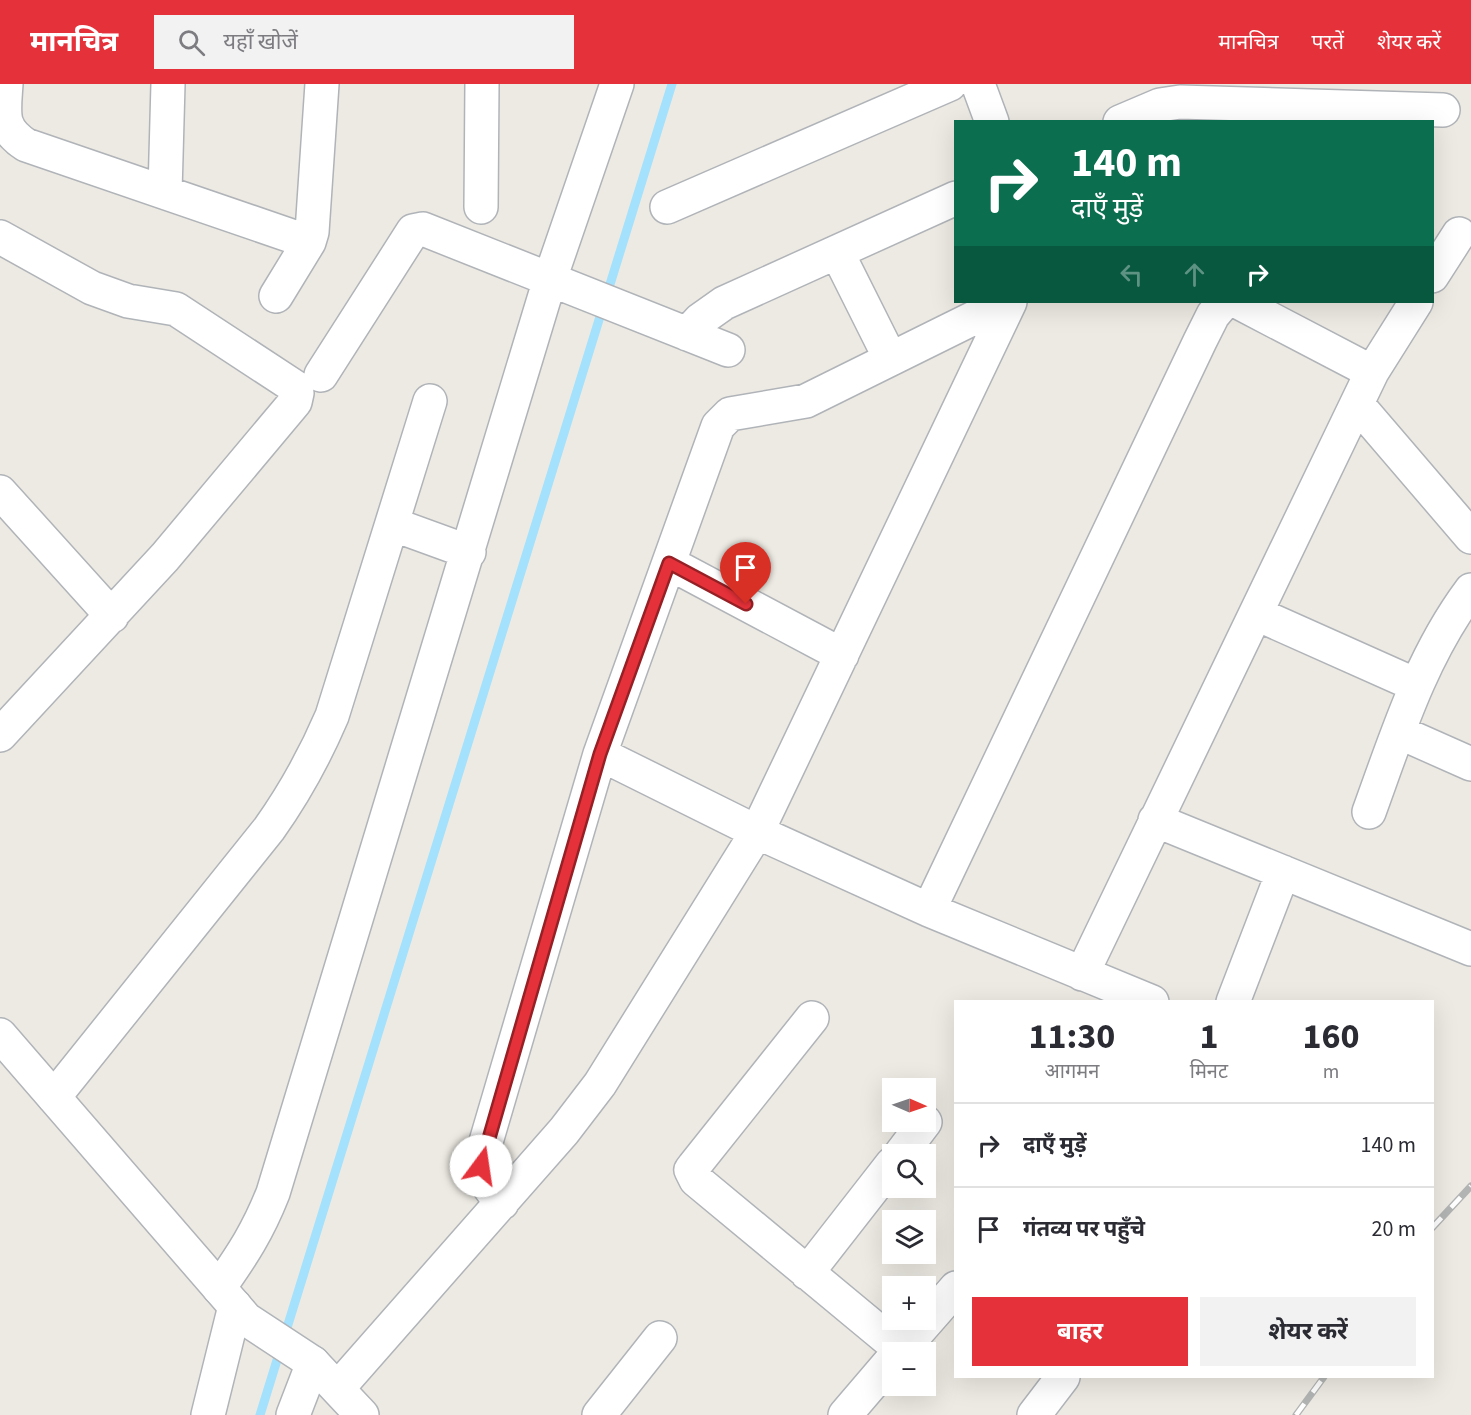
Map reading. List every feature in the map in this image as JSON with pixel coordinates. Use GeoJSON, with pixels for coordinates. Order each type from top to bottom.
{"type":"FeatureCollection","features":[{"type":"Feature","properties":{"kind":"street"},"geometry":{"type":"LineString","coordinates":[[6,84],[4,118],[7,130],[13,138],[26,145],[309,242]]}},
{"type":"Feature","properties":{"kind":"street"},"geometry":{"type":"LineString","coordinates":[[165,192],[168,84]]}},
{"type":"Feature","properties":{"kind":"street"},"geometry":{"type":"LineString","coordinates":[[276,296],[309,242],[314,220],[322,84]]}},
{"type":"Feature","properties":{"kind":"street"},"geometry":{"type":"LineString","coordinates":[[481,207],[482,84]]}},
{"type":"Feature","properties":{"kind":"street"},"geometry":{"type":"LineString","coordinates":[[208,1415],[249,1245],[262,1221],[273,1192],[469,552],[617,84]]}},
{"type":"Feature","properties":{"kind":"street"},"geometry":{"type":"LineString","coordinates":[[667,207],[950,84]]}},
{"type":"Feature","properties":{"kind":"street"},"geometry":{"type":"LineString","coordinates":[[978,84],[991,120]]}},
{"type":"Feature","properties":{"kind":"street"},"geometry":{"type":"LineString","coordinates":[[1125,120],[1160,105],[1180,102],[1361,96],[1443,110]]}},
{"type":"Feature","properties":{"kind":"street"},"geometry":{"type":"LineString","coordinates":[[687,334],[700,320],[724,303],[954,199]]}},
{"type":"Feature","properties":{"kind":"street"},"geometry":{"type":"LineString","coordinates":[[321,375],[413,231],[423,229],[728,350]]}},
{"type":"Feature","properties":{"kind":"street"},"geometry":{"type":"LineString","coordinates":[[1434,273],[1459,234]]}},
{"type":"Feature","properties":{"kind":"street"},"geometry":{"type":"LineString","coordinates":[[0,237],[100,291],[128,300],[176,309],[295,387],[297,393],[296,402],[165,557],[0,735]]}},
{"type":"Feature","properties":{"kind":"street"},"geometry":{"type":"LineString","coordinates":[[837,252],[890,358]]}},
{"type":"Feature","properties":{"kind":"street"},"geometry":{"type":"LineString","coordinates":[[502,1203],[483,1181],[481,1166],[483,1152],[600,754],[718,426],[730,414],[806,401],[1006,303]]}},
{"type":"Feature","properties":{"kind":"street"},"geometry":{"type":"LineString","coordinates":[[338,1388],[502,1203],[564,1131],[600,1084],[758,832],[1008,303]]}},
{"type":"Feature","properties":{"kind":"street"},"geometry":{"type":"LineString","coordinates":[[929,910],[1200,341],[1213,315],[1223,303]]}},
{"type":"Feature","properties":{"kind":"street"},"geometry":{"type":"LineString","coordinates":[[1240,303],[1372,372]]}},
{"type":"Feature","properties":{"kind":"street"},"geometry":{"type":"LineString","coordinates":[[1082,974],[1372,372],[1415,303]]}},
{"type":"Feature","properties":{"kind":"street"},"geometry":{"type":"LineString","coordinates":[[54,1097],[269,829],[292,796],[312,761],[332,716],[430,401]]}},
{"type":"Feature","properties":{"kind":"street"},"geometry":{"type":"LineString","coordinates":[[1357,404],[1471,537]]}},
{"type":"Feature","properties":{"kind":"street"},"geometry":{"type":"LineString","coordinates":[[0,492],[112,616]]}},
{"type":"Feature","properties":{"kind":"street"},"geometry":{"type":"LineString","coordinates":[[392,524],[469,552]]}},
{"type":"Feature","properties":{"kind":"street"},"geometry":{"type":"LineString","coordinates":[[669,563],[842,655]]}},
{"type":"Feature","properties":{"kind":"street"},"geometry":{"type":"LineString","coordinates":[[1369,812],[1416,685],[1437,643],[1471,590]]}},
{"type":"Feature","properties":{"kind":"street"},"geometry":{"type":"LineString","coordinates":[[1257,614],[1416,685]]}},
{"type":"Feature","properties":{"kind":"street"},"geometry":{"type":"LineString","coordinates":[[1399,732],[1471,764]]}},
{"type":"Feature","properties":{"kind":"street"},"geometry":{"type":"LineString","coordinates":[[600,754],[758,832],[929,910],[1147,1000]]}},
{"type":"Feature","properties":{"kind":"street"},"geometry":{"type":"LineString","coordinates":[[1155,820],[1471,949]]}},
{"type":"Feature","properties":{"kind":"street"},"geometry":{"type":"LineString","coordinates":[[1234,1000],[1283,872]]}},
{"type":"Feature","properties":{"kind":"street"},"geometry":{"type":"LineString","coordinates":[[812,1018],[691,1170],[696,1180],[807,1273],[884,1342]]}},
{"type":"Feature","properties":{"kind":"street"},"geometry":{"type":"LineString","coordinates":[[0,1035],[234,1304],[304,1358],[338,1388],[362,1415]]}},
{"type":"Feature","properties":{"kind":"street"},"geometry":{"type":"LineString","coordinates":[[908,1144],[918,1132]]}},
{"type":"Feature","properties":{"kind":"street"},"geometry":{"type":"LineString","coordinates":[[807,1273],[882,1177]]}},
{"type":"Feature","properties":{"kind":"street"},"geometry":{"type":"LineString","coordinates":[[908,1342],[954,1290]]}},
{"type":"Feature","properties":{"kind":"street"},"geometry":{"type":"LineString","coordinates":[[599,1415],[660,1338]]}},
{"type":"Feature","properties":{"kind":"street"},"geometry":{"type":"LineString","coordinates":[[293,1415],[304,1358]]}},
{"type":"Feature","properties":{"kind":"street"},"geometry":{"type":"LineString","coordinates":[[845,1415],[882,1372]]}},
{"type":"Feature","properties":{"kind":"street"},"geometry":{"type":"LineString","coordinates":[[1034,1415],[1063,1378]]}},
{"type":"Feature","properties":{"kind":"waterway"},"geometry":{"type":"LineString","coordinates":[[260,1415],[672,84]]}},
{"type":"Feature","properties":{"kind":"railway"},"geometry":{"type":"LineString","coordinates":[[1434,1226],[1471,1186]]}},
{"type":"Feature","properties":{"kind":"railway"},"geometry":{"type":"LineString","coordinates":[[1296,1415],[1323,1378]]}},
{"type":"Feature","properties":{"kind":"route"},"geometry":{"type":"LineString","coordinates":[[481,1166],[483,1152],[600,754],[669,563],[746,604]]}}]}
